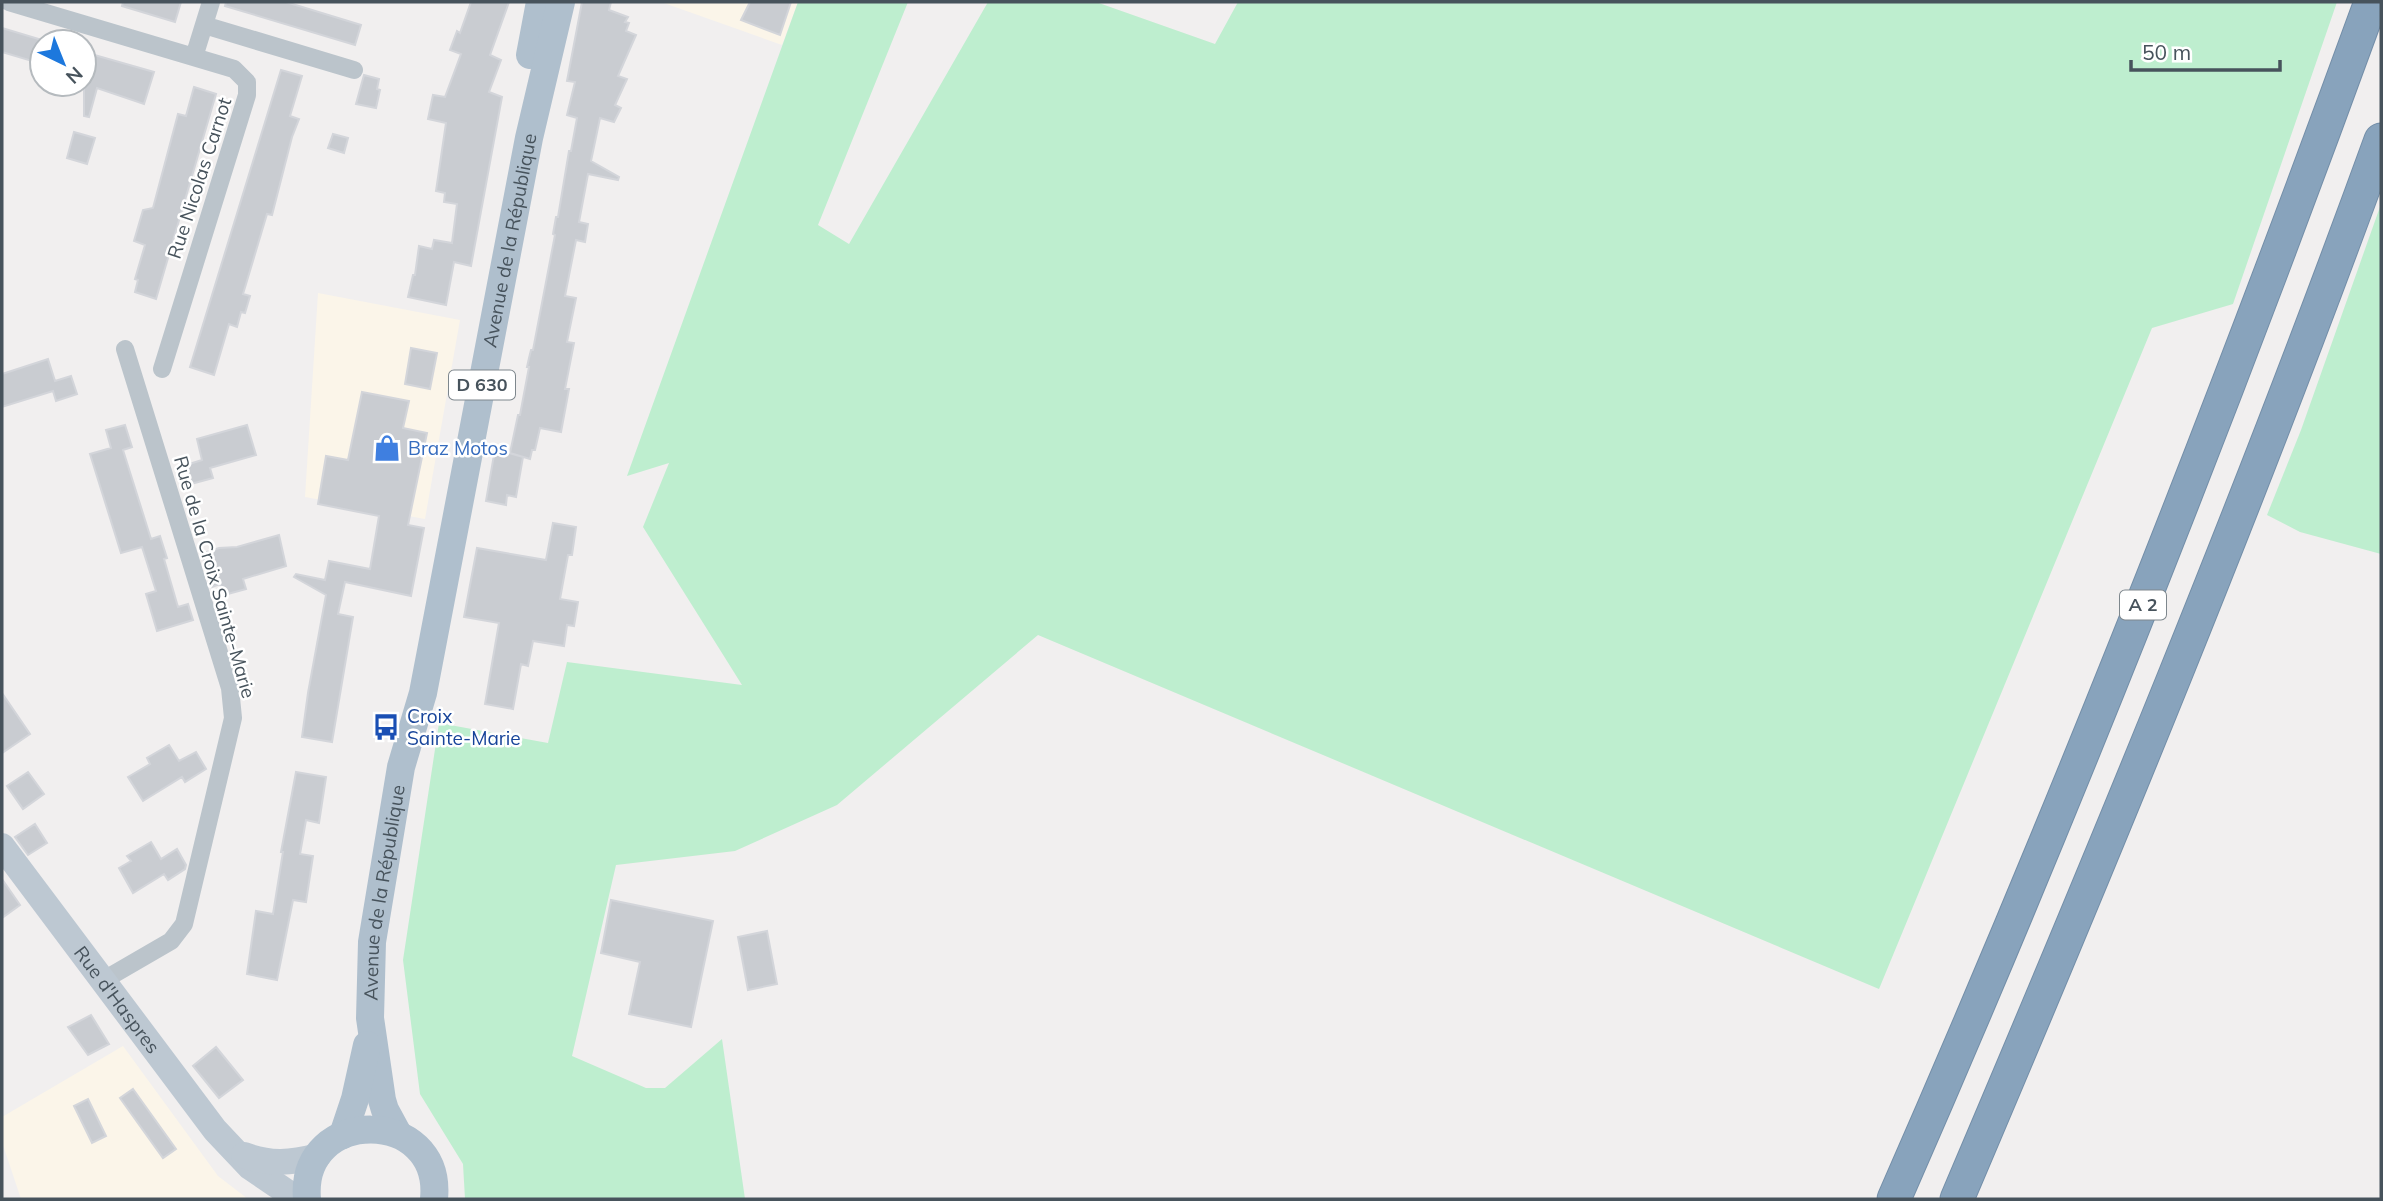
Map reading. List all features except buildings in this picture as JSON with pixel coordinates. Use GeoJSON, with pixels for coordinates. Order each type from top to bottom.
{"type":"FeatureCollection","features":[{"type":"Feature","properties":{"kind":"highway","name":"A 2"},"geometry":{"type":"LineString","coordinates":[[1894,1199],[2030,883],[2125,650],[2237,366],[2371,2]]}},
{"type":"Feature","properties":{"kind":"highway"},"geometry":{"type":"LineString","coordinates":[[1957,1199],[2099,865],[2225,553],[2381,141]]}},
{"type":"Feature","properties":{"kind":"main road","name":"Avenue de la République"},"geometry":{"type":"LineString","coordinates":[[398,1134],[382,1100],[370,1018],[370,966],[375,920],[401,767],[408,688],[540,2]]}},
{"type":"Feature","properties":{"kind":"main road","name":"Avenue de la République"},"geometry":{"type":"LineString","coordinates":[[401,767],[423,693],[529,138],[561,2]]}},
{"type":"Feature","properties":{"kind":"main road","name":"Rue d'Haspres"},"geometry":{"type":"LineString","coordinates":[[2,846],[195,1106],[236,1152],[260,1174],[297,1199]]}},
{"type":"Feature","properties":{"kind":"main road","name":"Avenue de la République"},"geometry":{"type":"LineString","coordinates":[[343,1135],[355,1099],[370,1018]]}},
{"type":"Feature","properties":{"kind":"main road"},"geometry":{"type":"LineString","coordinates":[[307,1199],[308,1179],[318,1156],[329,1144],[343,1135],[366,1128],[383,1129],[398,1134],[411,1143],[427,1162],[434,1185],[434,1199]]}},
{"type":"Feature","properties":{"kind":"main road"},"geometry":{"type":"LineString","coordinates":[[236,1152],[275,1163],[318,1156]]}},
{"type":"Feature","properties":{"kind":"street","name":"Rue Nicolas Carnot"},"geometry":{"type":"LineString","coordinates":[[9,2],[239,72],[247,82],[248,88],[162,369]]}},
{"type":"Feature","properties":{"kind":"street"},"geometry":{"type":"LineString","coordinates":[[194,57],[211,2]]}},
{"type":"Feature","properties":{"kind":"street"},"geometry":{"type":"LineString","coordinates":[[204,25],[354,70]]}},
{"type":"Feature","properties":{"kind":"street","name":"Rue de la Croix Sainte-Marie"},"geometry":{"type":"LineString","coordinates":[[102,981],[171,941],[184,924],[233,718],[230,688],[125,349]]}},
{"type":"Feature","properties":{"kind":"shaded area"},"geometry":{"type":"Polygon","coordinates":[[[661,2],[798,2],[782,45],[661,2]]]}},
{"type":"Feature","properties":{"kind":"shaded area"},"geometry":{"type":"Polygon","coordinates":[[[318,293],[460,320],[425,519],[305,497],[318,293]]]}},
{"type":"Feature","properties":{"kind":"shaded area"},"geometry":{"type":"Polygon","coordinates":[[[123,1046],[218,1176],[248,1199],[21,1199],[2,1142],[2,1117],[123,1046]]]}},
{"type":"Feature","properties":{"kind":"green space"},"geometry":{"type":"Polygon","coordinates":[[[798,2],[908,2],[818,225],[849,244],[988,2],[1096,2],[1215,44],[1238,2],[2337,2],[2233,304],[2152,328],[1879,989],[1038,635],[837,805],[735,851],[616,865],[572,1056],[646,1088],[665,1088],[722,1039],[745,1199],[465,1199],[463,1164],[420,1094],[403,960],[439,723],[548,743],[567,662],[742,685],[643,527],[669,463],[627,476],[798,2]]]}},
{"type":"Feature","properties":{"kind":"green space"},"geometry":{"type":"Polygon","coordinates":[[[2381,204],[2381,554],[2300,532],[2267,515],[2301,430],[2381,204]]]}},
{"type":"Feature","properties":{"kind":"place","name":"Braz Motos"},"geometry":{"type":"Point","coordinates":[387,448]}},
{"type":"Feature","properties":{"kind":"place","name":"Croix Sainte-Marie"},"geometry":{"type":"Point","coordinates":[386,727]}}]}
